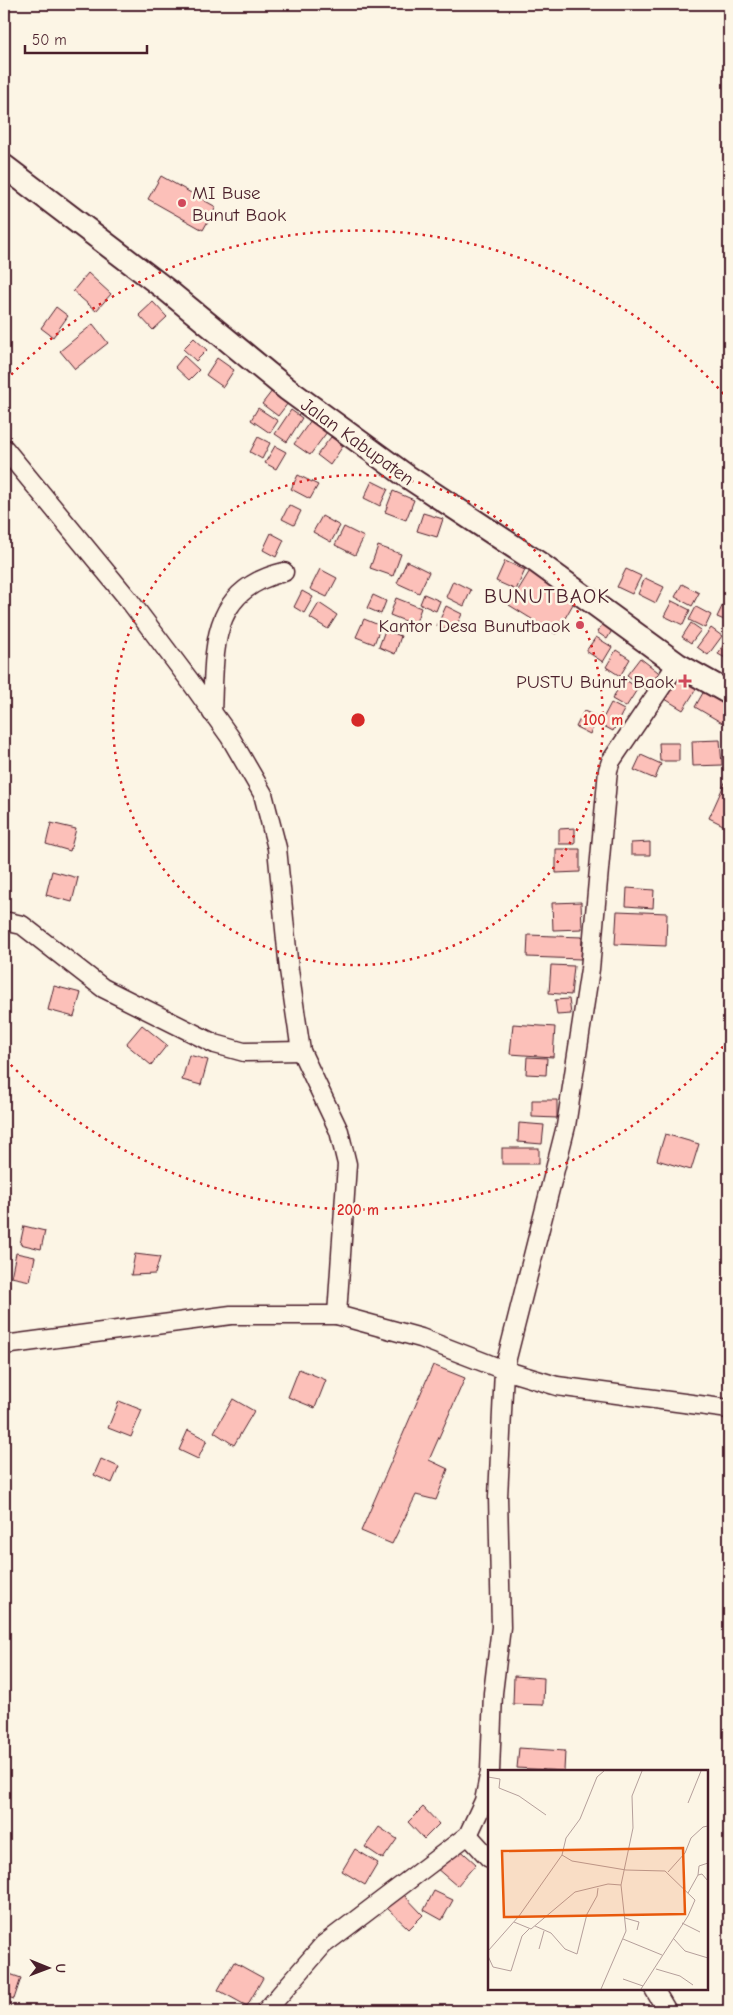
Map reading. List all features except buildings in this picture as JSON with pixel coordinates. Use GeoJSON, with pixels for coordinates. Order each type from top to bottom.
{"type":"FeatureCollection","features":[{"type":"Feature","properties":{"kind":"street","name":"Jalan Kabupaten"},"geometry":{"type":"LineString","coordinates":[[4,166],[168,291],[295,395],[405,475],[537,562],[677,664],[729,693]]}},
{"type":"Feature","properties":{"kind":"street"},"geometry":{"type":"LineString","coordinates":[[4,448],[129,600],[230,737],[263,794],[277,848],[289,970],[301,1050],[339,1131],[346,1164],[337,1315]]}},
{"type":"Feature","properties":{"kind":"street"},"geometry":{"type":"LineString","coordinates":[[212,713],[215,640],[226,610],[243,590],[262,577],[284,572]]}},
{"type":"Feature","properties":{"kind":"street"},"geometry":{"type":"LineString","coordinates":[[490,1770],[493,1693],[501,1627],[498,1497],[504,1370],[566,1126],[590,969],[608,770],[611,761],[677,664]]}},
{"type":"Feature","properties":{"kind":"street"},"geometry":{"type":"LineString","coordinates":[[4,921],[22,925],[104,988],[215,1044],[244,1052],[301,1050]]}},
{"type":"Feature","properties":{"kind":"street"},"geometry":{"type":"LineString","coordinates":[[4,1345],[231,1315],[337,1315],[421,1338],[504,1370],[557,1386],[729,1409]]}},
{"type":"Feature","properties":{"kind":"street"},"geometry":{"type":"LineString","coordinates":[[266,2011],[323,1945],[468,1835],[484,1801],[488,1781]]}},
{"type":"Feature","properties":{"kind":"street"},"geometry":{"type":"LineString","coordinates":[[468,1835],[488,1857]]}},
{"type":"Feature","properties":{"kind":"street"},"geometry":{"type":"LineString","coordinates":[[655,1990],[667,2011]]}},
{"type":"Feature","properties":{"kind":"place","name":"MI Buse Bunut Baok"},"geometry":{"type":"Point","coordinates":[182,203]}},
{"type":"Feature","properties":{"kind":"place","name":"Kantor Desa Bunutbaok"},"geometry":{"type":"Point","coordinates":[580,625]}},
{"type":"Feature","properties":{"kind":"place","name":"PUSTU Bunut Baok"},"geometry":{"type":"Point","coordinates":[685,681]}},
{"type":"Feature","properties":{"kind":"district","name":"BUNUTBAOK"},"geometry":{"type":"Point","coordinates":[547,596]}}]}
